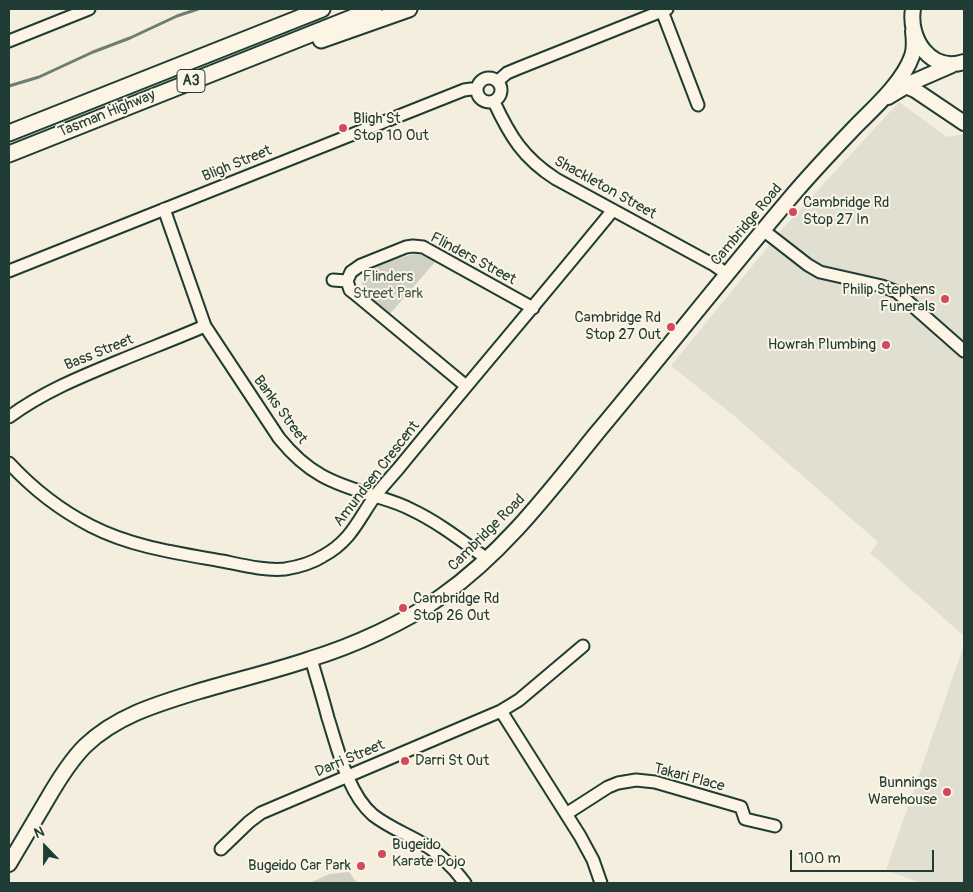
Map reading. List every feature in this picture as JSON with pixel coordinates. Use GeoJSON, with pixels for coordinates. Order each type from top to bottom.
{"type":"FeatureCollection","features":[{"type":"Feature","properties":{"kind":"highway","name":"Tasman Highway"},"geometry":{"type":"LineString","coordinates":[[9,134],[322,9]]}},
{"type":"Feature","properties":{"kind":"highway","name":"Tasman Highway"},"geometry":{"type":"LineString","coordinates":[[9,154],[374,9]]}},
{"type":"Feature","properties":{"kind":"highway"},"geometry":{"type":"LineString","coordinates":[[94,121],[409,9]]}},
{"type":"Feature","properties":{"kind":"main road"},"geometry":{"type":"LineString","coordinates":[[906,9],[919,43],[930,57],[939,62],[958,65]]}},
{"type":"Feature","properties":{"kind":"main road","name":"Cambridge Road"},"geometry":{"type":"LineString","coordinates":[[9,864],[72,760],[106,729],[118,721],[135,712],[162,702],[311,659],[350,644],[410,616],[468,577],[520,527],[813,171],[888,93],[908,66],[913,50],[913,9]]}},
{"type":"Feature","properties":{"kind":"main road","name":"Cambridge Road"},"geometry":{"type":"LineString","coordinates":[[876,107],[906,86],[958,65]]}},
{"type":"Feature","properties":{"kind":"main road"},"geometry":{"type":"LineString","coordinates":[[906,86],[964,123]]}},
{"type":"Feature","properties":{"kind":"street"},"geometry":{"type":"LineString","coordinates":[[9,40],[89,9]]}},
{"type":"Feature","properties":{"kind":"street"},"geometry":{"type":"LineString","coordinates":[[498,81],[507,73],[664,10],[698,105]]}},
{"type":"Feature","properties":{"kind":"street"},"geometry":{"type":"LineString","coordinates":[[486,78],[495,79],[501,87],[501,94],[494,102],[490,102],[482,100],[477,90],[480,82],[486,78]]}},
{"type":"Feature","properties":{"kind":"street","name":"Bligh Street"},"geometry":{"type":"LineString","coordinates":[[9,271],[464,90],[477,90]]}},
{"type":"Feature","properties":{"kind":"street","name":"Shackleton Street"},"geometry":{"type":"LineString","coordinates":[[494,102],[514,140],[538,167],[556,179],[714,265],[727,274]]}},
{"type":"Feature","properties":{"kind":"street","name":"Banks Street"},"geometry":{"type":"LineString","coordinates":[[164,209],[206,326],[279,438],[292,454],[306,466],[333,482],[411,509],[435,522],[486,559]]}},
{"type":"Feature","properties":{"kind":"street","name":"Amundsen Crescent"},"geometry":{"type":"LineString","coordinates":[[9,464],[39,493],[64,511],[92,527],[122,540],[149,548],[247,566],[274,569],[284,569],[316,560],[334,549],[351,534],[375,496],[613,210]]}},
{"type":"Feature","properties":{"kind":"street"},"geometry":{"type":"LineString","coordinates":[[763,230],[820,272],[882,286],[897,292],[964,351]]}},
{"type":"Feature","properties":{"kind":"street","name":"Flinders Street"},"geometry":{"type":"LineString","coordinates":[[347,281],[351,272],[362,265],[406,247],[418,246],[427,249],[533,308]]}},
{"type":"Feature","properties":{"kind":"street"},"geometry":{"type":"LineString","coordinates":[[333,280],[347,281],[350,290],[354,294],[466,386]]}},
{"type":"Feature","properties":{"kind":"street","name":"Bass Street"},"geometry":{"type":"LineString","coordinates":[[9,417],[49,391],[78,377],[206,326]]}},
{"type":"Feature","properties":{"kind":"street","name":"Darri Street"},"geometry":{"type":"LineString","coordinates":[[222,849],[248,822],[261,813],[500,711],[519,700],[583,646]]}},
{"type":"Feature","properties":{"kind":"street"},"geometry":{"type":"LineString","coordinates":[[311,659],[337,748],[359,799],[373,814],[437,854],[453,868],[465,883]]}},
{"type":"Feature","properties":{"kind":"street"},"geometry":{"type":"LineString","coordinates":[[500,711],[566,814],[593,860],[601,883]]}},
{"type":"Feature","properties":{"kind":"street","name":"Takari Place"},"geometry":{"type":"LineString","coordinates":[[566,814],[608,787],[636,780],[655,782],[741,807],[745,819],[775,826]]}},
{"type":"Feature","properties":{"kind":"shaded area"},"geometry":{"type":"Polygon","coordinates":[[[899,102],[947,137],[964,134],[964,636],[870,553],[878,542],[732,414],[671,366],[784,227],[899,102]]]}},
{"type":"Feature","properties":{"kind":"shaded area"},"geometry":{"type":"Polygon","coordinates":[[[964,645],[964,883],[920,883],[886,870],[964,645]]]}},
{"type":"Feature","properties":{"kind":"green space","name":"Flinders Street Park"},"geometry":{"type":"Polygon","coordinates":[[[416,254],[435,262],[390,314],[365,293],[362,284],[363,279],[365,275],[381,265],[416,254]]]}},
{"type":"Feature","properties":{"kind":"green space"},"geometry":{"type":"Polygon","coordinates":[[[349,872],[357,883],[309,883],[330,874],[349,872]]]}},
{"type":"Feature","properties":{"kind":"waterway"},"geometry":{"type":"LineString","coordinates":[[9,86],[39,77],[177,16],[198,9]]}},
{"type":"Feature","properties":{"kind":"place","name":"Bligh St Stop 10 Out"},"geometry":{"type":"Point","coordinates":[343,128]}},
{"type":"Feature","properties":{"kind":"place","name":"Cambridge Rd Stop 27 In"},"geometry":{"type":"Point","coordinates":[793,212]}},
{"type":"Feature","properties":{"kind":"place","name":"Philip Stephens Funerals"},"geometry":{"type":"Point","coordinates":[945,299]}},
{"type":"Feature","properties":{"kind":"place","name":"Cambridge Rd Stop 27 Out"},"geometry":{"type":"Point","coordinates":[671,327]}},
{"type":"Feature","properties":{"kind":"place","name":"Howrah Plumbing"},"geometry":{"type":"Point","coordinates":[886,345]}},
{"type":"Feature","properties":{"kind":"place","name":"Cambridge Rd Stop 26 Out"},"geometry":{"type":"Point","coordinates":[403,608]}},
{"type":"Feature","properties":{"kind":"place","name":"Darri St Out"},"geometry":{"type":"Point","coordinates":[405,761]}},
{"type":"Feature","properties":{"kind":"place","name":"Bunnings Warehouse"},"geometry":{"type":"Point","coordinates":[947,792]}},
{"type":"Feature","properties":{"kind":"place","name":"Bugeido Karate Dojo"},"geometry":{"type":"Point","coordinates":[382,854]}},
{"type":"Feature","properties":{"kind":"place","name":"Bugeido Car Park"},"geometry":{"type":"Point","coordinates":[361,866]}}]}
